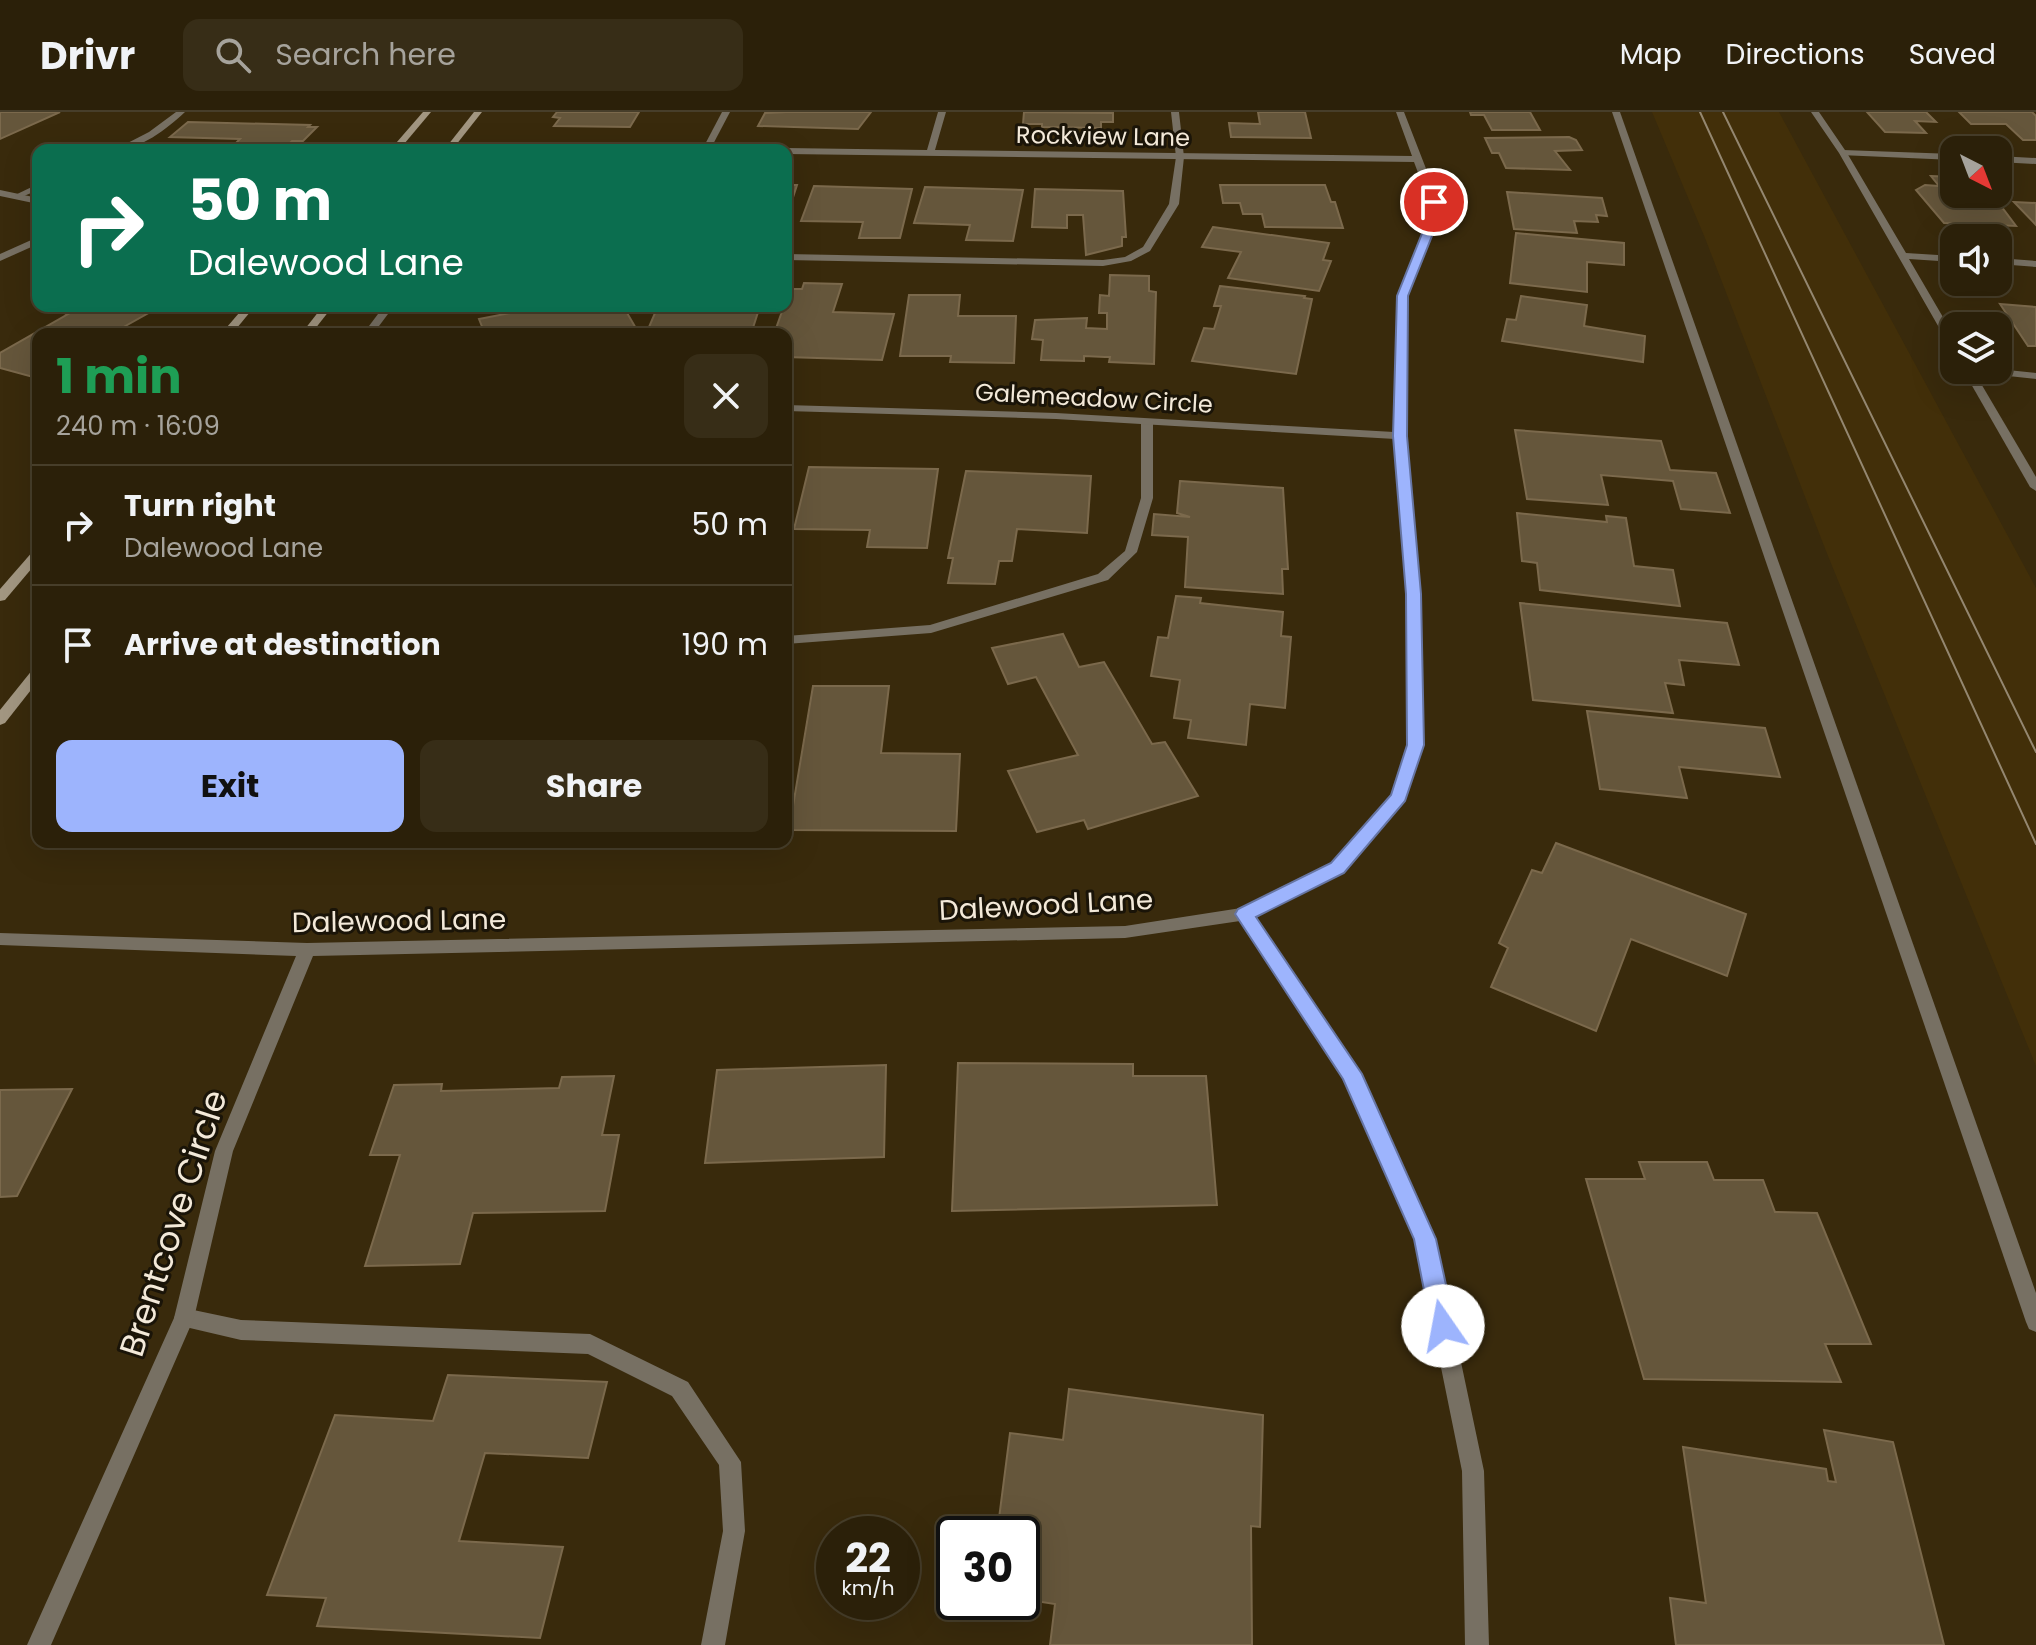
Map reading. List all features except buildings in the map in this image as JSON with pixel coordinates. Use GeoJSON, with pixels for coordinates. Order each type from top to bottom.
{"type":"FeatureCollection","features":[{"type":"Feature","properties":{"kind":"main road"},"geometry":{"type":"LineString","coordinates":[[399,144],[427,112]]}},
{"type":"Feature","properties":{"kind":"main road"},"geometry":{"type":"LineString","coordinates":[[452,144],[478,112]]}},
{"type":"Feature","properties":{"kind":"main road"},"geometry":{"type":"LineString","coordinates":[[231,328],[245,312]]}},
{"type":"Feature","properties":{"kind":"main road"},"geometry":{"type":"LineString","coordinates":[[311,328],[323,312]]}},
{"type":"Feature","properties":{"kind":"main road"},"geometry":{"type":"LineString","coordinates":[[0,597],[32,560]]}},
{"type":"Feature","properties":{"kind":"main road"},"geometry":{"type":"LineString","coordinates":[[0,720],[32,680]]}},
{"type":"Feature","properties":{"kind":"street"},"geometry":{"type":"LineString","coordinates":[[131,144],[152,134],[181,112]]}},
{"type":"Feature","properties":{"kind":"street"},"geometry":{"type":"LineString","coordinates":[[709,144],[726,112]]}},
{"type":"Feature","properties":{"kind":"street"},"geometry":{"type":"LineString","coordinates":[[930,153],[942,112]]}},
{"type":"Feature","properties":{"kind":"street"},"geometry":{"type":"LineString","coordinates":[[792,257],[1103,263],[1128,259],[1147,249],[1174,204],[1180,157],[1175,112]]}},
{"type":"Feature","properties":{"kind":"street","name":"Dalewood Lane"},"geometry":{"type":"LineString","coordinates":[[0,939],[307,950],[1125,932],[1244,914],[1337,868],[1399,797],[1416,745],[1414,594],[1400,436],[1403,296],[1431,226],[1434,202],[1400,112]]}},
{"type":"Feature","properties":{"kind":"street"},"geometry":{"type":"LineString","coordinates":[[1616,112],[2036,1322]]}},
{"type":"Feature","properties":{"kind":"street"},"geometry":{"type":"LineString","coordinates":[[1815,112],[1843,153],[1940,321]]}},
{"type":"Feature","properties":{"kind":"street","name":"Rockview Lane"},"geometry":{"type":"LineString","coordinates":[[792,151],[1419,159]]}},
{"type":"Feature","properties":{"kind":"street"},"geometry":{"type":"LineString","coordinates":[[1843,153],[1940,156]]}},
{"type":"Feature","properties":{"kind":"street"},"geometry":{"type":"LineString","coordinates":[[2012,160],[2036,161]]}},
{"type":"Feature","properties":{"kind":"street"},"geometry":{"type":"LineString","coordinates":[[17,196],[32,190]]}},
{"type":"Feature","properties":{"kind":"street"},"geometry":{"type":"LineString","coordinates":[[0,193],[32,200]]}},
{"type":"Feature","properties":{"kind":"street"},"geometry":{"type":"LineString","coordinates":[[0,258],[32,243]]}},
{"type":"Feature","properties":{"kind":"street"},"geometry":{"type":"LineString","coordinates":[[1903,256],[1940,258]]}},
{"type":"Feature","properties":{"kind":"street"},"geometry":{"type":"LineString","coordinates":[[2012,262],[2036,264]]}},
{"type":"Feature","properties":{"kind":"street"},"geometry":{"type":"LineString","coordinates":[[2012,373],[2036,376]]}},
{"type":"Feature","properties":{"kind":"street"},"geometry":{"type":"LineString","coordinates":[[1976,384],[2036,487]]}},
{"type":"Feature","properties":{"kind":"street","name":"Galemeadow Circle"},"geometry":{"type":"LineString","coordinates":[[792,408],[1056,416],[1400,436]]}},
{"type":"Feature","properties":{"kind":"street"},"geometry":{"type":"LineString","coordinates":[[792,640],[931,629],[1103,577],[1131,552],[1147,498],[1147,423]]}},
{"type":"Feature","properties":{"kind":"street"},"geometry":{"type":"LineString","coordinates":[[1244,914],[1351,1074],[1425,1239],[1473,1471],[1477,1645]]}},
{"type":"Feature","properties":{"kind":"street","name":"Brentcove Circle"},"geometry":{"type":"LineString","coordinates":[[39,1645],[184,1318],[224,1151],[307,950]]}},
{"type":"Feature","properties":{"kind":"street"},"geometry":{"type":"LineString","coordinates":[[184,1318],[241,1330],[590,1344],[680,1389],[730,1462],[734,1531],[713,1645]]}},
{"type":"Feature","properties":{"kind":"shaded area"},"geometry":{"type":"Polygon","coordinates":[[[1652,112],[1779,112],[2036,588],[2036,1066],[1826,551],[1705,238],[1652,112]]]}},
{"type":"Feature","properties":{"kind":"tram line"},"geometry":{"type":"LineString","coordinates":[[1700,112],[2036,844]]}},
{"type":"Feature","properties":{"kind":"tram line"},"geometry":{"type":"LineString","coordinates":[[1723,112],[2036,752]]}},
{"type":"Feature","properties":{"kind":"route"},"geometry":{"type":"LineString","coordinates":[[1434,202],[1431,226],[1403,296],[1400,436],[1414,594],[1416,745],[1399,797],[1337,868],[1244,914],[1351,1074],[1425,1239],[1443,1326]]}}]}
